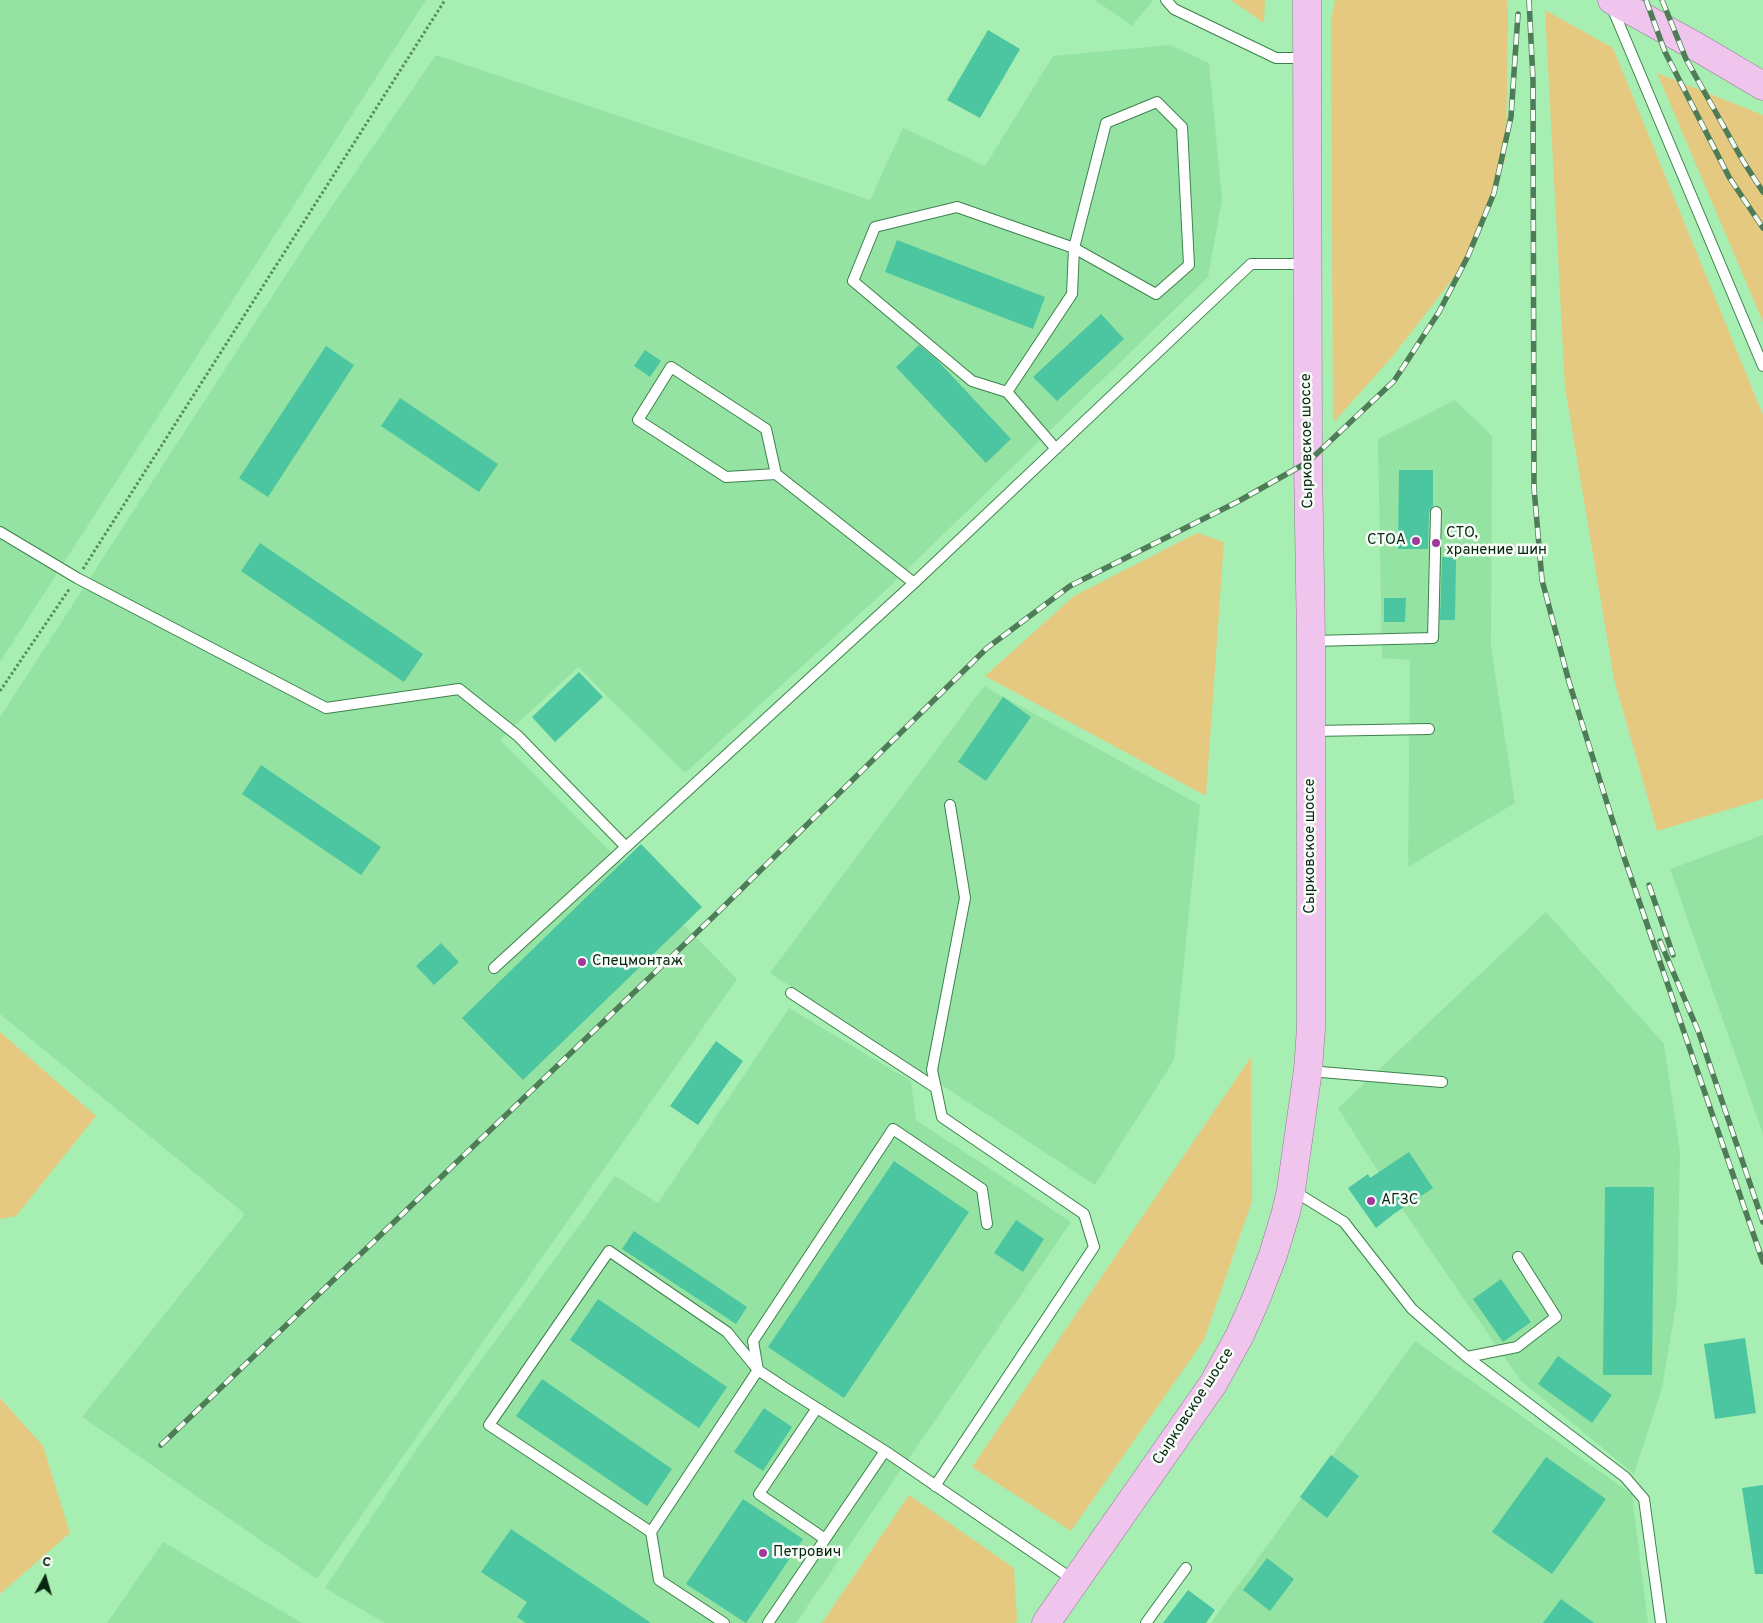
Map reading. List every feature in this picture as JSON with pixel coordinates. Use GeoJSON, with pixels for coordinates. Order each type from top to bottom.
{"type":"FeatureCollection","features":[{"type":"Feature","properties":{"kind":"main road"},"geometry":{"type":"LineString","coordinates":[[1610,0],[1697,47],[1763,86]]}},
{"type":"Feature","properties":{"kind":"main road","name":"Сырковское шоссе"},"geometry":{"type":"LineString","coordinates":[[1046,1623],[1213,1384],[1240,1335],[1273,1255],[1291,1190],[1308,1070],[1311,1028],[1311,641],[1307,264],[1307,2]]}},
{"type":"Feature","properties":{"kind":"lane"},"geometry":{"type":"LineString","coordinates":[[1166,0],[1174,8],[1276,58],[1306,58]]}},
{"type":"Feature","properties":{"kind":"lane"},"geometry":{"type":"LineString","coordinates":[[1610,0],[1763,366]]}},
{"type":"Feature","properties":{"kind":"lane"},"geometry":{"type":"LineString","coordinates":[[1007,392],[1072,294],[1074,248],[1106,123],[1157,102],[1182,126],[1189,265],[1156,294],[1074,248],[957,207],[875,227],[853,280],[972,381],[1007,392],[1056,449]]}},
{"type":"Feature","properties":{"kind":"lane"},"geometry":{"type":"LineString","coordinates":[[494,968],[914,583],[1252,264],[1307,264]]}},
{"type":"Feature","properties":{"kind":"lane"},"geometry":{"type":"LineString","coordinates":[[776,474],[726,477],[638,420],[671,367],[766,429],[776,474],[914,583]]}},
{"type":"Feature","properties":{"kind":"lane"},"geometry":{"type":"LineString","coordinates":[[1311,641],[1433,638],[1436,512]]}},
{"type":"Feature","properties":{"kind":"lane"},"geometry":{"type":"LineString","coordinates":[[0,532],[78,578],[326,708],[459,689],[518,736],[626,847]]}},
{"type":"Feature","properties":{"kind":"lane"},"geometry":{"type":"LineString","coordinates":[[1311,732],[1429,729]]}},
{"type":"Feature","properties":{"kind":"lane"},"geometry":{"type":"LineString","coordinates":[[935,1486],[1094,1248],[1084,1214],[942,1117],[932,1070],[964,898],[950,805]]}},
{"type":"Feature","properties":{"kind":"lane"},"geometry":{"type":"LineString","coordinates":[[790,993],[936,1088]]}},
{"type":"Feature","properties":{"kind":"lane"},"geometry":{"type":"LineString","coordinates":[[1308,1070],[1442,1082]]}},
{"type":"Feature","properties":{"kind":"lane"},"geometry":{"type":"LineString","coordinates":[[724,1623],[659,1580],[651,1532],[758,1370],[753,1341],[893,1129],[982,1189],[987,1224]]}},
{"type":"Feature","properties":{"kind":"lane"},"geometry":{"type":"LineString","coordinates":[[1291,1190],[1344,1222],[1412,1309],[1467,1357],[1625,1478],[1644,1499],[1660,1623]]}},
{"type":"Feature","properties":{"kind":"lane"},"geometry":{"type":"LineString","coordinates":[[651,1532],[490,1425],[609,1251],[727,1332],[758,1370],[885,1451],[1076,1581]]}},
{"type":"Feature","properties":{"kind":"lane"},"geometry":{"type":"LineString","coordinates":[[1467,1357],[1517,1347],[1556,1317],[1518,1257]]}},
{"type":"Feature","properties":{"kind":"lane"},"geometry":{"type":"LineString","coordinates":[[817,1408],[758,1494],[825,1539]]}},
{"type":"Feature","properties":{"kind":"lane"},"geometry":{"type":"LineString","coordinates":[[768,1623],[885,1451]]}},
{"type":"Feature","properties":{"kind":"lane"},"geometry":{"type":"LineString","coordinates":[[1146,1623],[1186,1568]]}},
{"type":"Feature","properties":{"kind":"path"},"geometry":{"type":"LineString","coordinates":[[0,691],[78,578],[445,0]]}},
{"type":"Feature","properties":{"kind":"shaded area"},"geometry":{"type":"Polygon","coordinates":[[[0,0],[426,0],[0,662],[0,0]]]}},
{"type":"Feature","properties":{"kind":"shaded area"},"geometry":{"type":"Polygon","coordinates":[[[1095,0],[1153,0],[1132,26],[1095,0]]]}},
{"type":"Feature","properties":{"kind":"shaded area"},"geometry":{"type":"Polygon","coordinates":[[[1231,0],[1265,0],[1264,23],[1231,0]]]}},
{"type":"Feature","properties":{"kind":"shaded area"},"geometry":{"type":"Polygon","coordinates":[[[1335,0],[1507,0],[1508,10],[1506,158],[1484,219],[1462,267],[1392,357],[1333,423],[1331,19],[1335,0]]]}},
{"type":"Feature","properties":{"kind":"shaded area"},"geometry":{"type":"Polygon","coordinates":[[[1545,10],[1613,48],[1763,415],[1763,799],[1657,831],[1614,679],[1565,388],[1545,10]]]}},
{"type":"Feature","properties":{"kind":"shaded area"},"geometry":{"type":"Polygon","coordinates":[[[1170,45],[1209,63],[1222,199],[1208,277],[886,590],[685,773],[578,667],[500,740],[737,979],[317,1579],[82,1417],[245,1214],[0,1014],[0,717],[306,244],[436,55],[870,200],[903,128],[985,166],[1053,56],[1170,45]]]}},
{"type":"Feature","properties":{"kind":"shaded area"},"geometry":{"type":"Polygon","coordinates":[[[1657,73],[1763,115],[1763,322],[1657,73]]]}},
{"type":"Feature","properties":{"kind":"shaded area","name":"СТО, хранение шин"},"geometry":{"type":"Polygon","coordinates":[[[1455,400],[1492,436],[1491,647],[1515,803],[1408,867],[1410,660],[1382,658],[1378,439],[1455,400]]]}},
{"type":"Feature","properties":{"kind":"shaded area"},"geometry":{"type":"Polygon","coordinates":[[[1197,533],[1224,542],[1206,796],[985,676],[1074,596],[1197,533]]]}},
{"type":"Feature","properties":{"kind":"shaded area"},"geometry":{"type":"Polygon","coordinates":[[[984,686],[1200,805],[1174,1060],[1095,1185],[770,973],[984,686]]]}},
{"type":"Feature","properties":{"kind":"shaded area"},"geometry":{"type":"Polygon","coordinates":[[[1763,835],[1763,1134],[1670,869],[1763,835]]]}},
{"type":"Feature","properties":{"kind":"shaded area"},"geometry":{"type":"Polygon","coordinates":[[[1546,912],[1664,1044],[1680,1152],[1677,1299],[1662,1388],[1634,1474],[1520,1380],[1404,1212],[1338,1108],[1546,912]]]}},
{"type":"Feature","properties":{"kind":"shaded area"},"geometry":{"type":"Polygon","coordinates":[[[789,1008],[911,1081],[916,1120],[1071,1222],[796,1623],[385,1623],[325,1588],[418,1447],[615,1176],[658,1203],[789,1008]]]}},
{"type":"Feature","properties":{"kind":"shaded area"},"geometry":{"type":"Polygon","coordinates":[[[0,1032],[96,1116],[16,1216],[0,1219],[0,1032]]]}},
{"type":"Feature","properties":{"kind":"shaded area"},"geometry":{"type":"Polygon","coordinates":[[[1251,1057],[1252,1201],[1204,1340],[1071,1531],[972,1467],[1251,1057]]]}},
{"type":"Feature","properties":{"kind":"shaded area"},"geometry":{"type":"Polygon","coordinates":[[[1415,1341],[1632,1494],[1648,1623],[1211,1623],[1415,1341]]]}},
{"type":"Feature","properties":{"kind":"shaded area"},"geometry":{"type":"Polygon","coordinates":[[[0,1398],[43,1446],[70,1533],[0,1594],[0,1398]]]}},
{"type":"Feature","properties":{"kind":"shaded area"},"geometry":{"type":"Polygon","coordinates":[[[909,1495],[1014,1568],[1017,1620],[1015,1623],[822,1623],[909,1495]]]}},
{"type":"Feature","properties":{"kind":"shaded area"},"geometry":{"type":"Polygon","coordinates":[[[163,1542],[302,1623],[107,1623],[163,1542]]]}},
{"type":"Feature","properties":{"kind":"building"},"geometry":{"type":"Polygon","coordinates":[[[988,30],[1020,49],[980,118],[947,100],[988,30]]]}},
{"type":"Feature","properties":{"kind":"building"},"geometry":{"type":"Polygon","coordinates":[[[897,240],[1045,297],[1033,329],[885,272],[897,240]]]}},
{"type":"Feature","properties":{"kind":"building"},"geometry":{"type":"Polygon","coordinates":[[[1101,314],[1124,339],[1057,401],[1033,377],[1101,314]]]}},
{"type":"Feature","properties":{"kind":"building"},"geometry":{"type":"Polygon","coordinates":[[[919,345],[937,360],[1011,439],[986,463],[896,367],[919,345]]]}},
{"type":"Feature","properties":{"kind":"building"},"geometry":{"type":"Polygon","coordinates":[[[326,346],[354,365],[268,497],[239,478],[326,346]]]}},
{"type":"Feature","properties":{"kind":"building"},"geometry":{"type":"Polygon","coordinates":[[[645,350],[661,361],[650,377],[634,366],[645,350]]]}},
{"type":"Feature","properties":{"kind":"building"},"geometry":{"type":"Polygon","coordinates":[[[400,398],[498,464],[479,492],[381,426],[400,398]]]}},
{"type":"Feature","properties":{"kind":"building"},"geometry":{"type":"Polygon","coordinates":[[[1399,470],[1433,470],[1433,506],[1429,512],[1428,549],[1398,549],[1399,470]]]}},
{"type":"Feature","properties":{"kind":"building"},"geometry":{"type":"Polygon","coordinates":[[[260,543],[423,654],[404,682],[241,571],[260,543]]]}},
{"type":"Feature","properties":{"kind":"building"},"geometry":{"type":"Polygon","coordinates":[[[1442,557],[1456,558],[1455,620],[1440,620],[1442,557]]]}},
{"type":"Feature","properties":{"kind":"building"},"geometry":{"type":"Polygon","coordinates":[[[1384,598],[1406,598],[1405,622],[1384,622],[1384,598]]]}},
{"type":"Feature","properties":{"kind":"building"},"geometry":{"type":"Polygon","coordinates":[[[579,672],[603,697],[555,742],[532,717],[579,672]]]}},
{"type":"Feature","properties":{"kind":"building"},"geometry":{"type":"Polygon","coordinates":[[[1003,697],[1031,717],[986,781],[958,762],[1003,697]]]}},
{"type":"Feature","properties":{"kind":"building"},"geometry":{"type":"Polygon","coordinates":[[[261,765],[381,847],[361,875],[242,794],[261,765]]]}},
{"type":"Feature","properties":{"kind":"building","name":"Спецмонтаж"},"geometry":{"type":"Polygon","coordinates":[[[641,844],[702,907],[523,1080],[462,1018],[641,844]]]}},
{"type":"Feature","properties":{"kind":"building"},"geometry":{"type":"Polygon","coordinates":[[[441,943],[459,962],[434,985],[416,966],[441,943]]]}},
{"type":"Feature","properties":{"kind":"building"},"geometry":{"type":"Polygon","coordinates":[[[716,1041],[743,1061],[698,1125],[670,1106],[716,1041]]]}},
{"type":"Feature","properties":{"kind":"building"},"geometry":{"type":"Polygon","coordinates":[[[1409,1152],[1433,1188],[1376,1228],[1348,1188],[1368,1174],[1370,1178],[1409,1152]]]}},
{"type":"Feature","properties":{"kind":"building"},"geometry":{"type":"Polygon","coordinates":[[[894,1161],[969,1212],[844,1398],[768,1347],[894,1161]]]}},
{"type":"Feature","properties":{"kind":"building"},"geometry":{"type":"Polygon","coordinates":[[[1605,1187],[1654,1187],[1652,1375],[1603,1375],[1605,1187]]]}},
{"type":"Feature","properties":{"kind":"building"},"geometry":{"type":"Polygon","coordinates":[[[1016,1220],[1044,1239],[1023,1272],[994,1253],[1016,1220]]]}},
{"type":"Feature","properties":{"kind":"building"},"geometry":{"type":"Polygon","coordinates":[[[634,1231],[747,1307],[736,1324],[622,1249],[634,1231]]]}},
{"type":"Feature","properties":{"kind":"building"},"geometry":{"type":"Polygon","coordinates":[[[1501,1279],[1531,1322],[1503,1342],[1473,1299],[1501,1279]]]}},
{"type":"Feature","properties":{"kind":"building"},"geometry":{"type":"Polygon","coordinates":[[[598,1299],[727,1387],[699,1428],[570,1340],[598,1299]]]}},
{"type":"Feature","properties":{"kind":"building"},"geometry":{"type":"Polygon","coordinates":[[[1745,1338],[1756,1413],[1715,1419],[1704,1344],[1745,1338]]]}},
{"type":"Feature","properties":{"kind":"building"},"geometry":{"type":"Polygon","coordinates":[[[1558,1356],[1612,1395],[1592,1423],[1538,1384],[1558,1356]]]}},
{"type":"Feature","properties":{"kind":"building"},"geometry":{"type":"Polygon","coordinates":[[[542,1379],[672,1469],[647,1506],[516,1416],[542,1379]]]}},
{"type":"Feature","properties":{"kind":"building"},"geometry":{"type":"Polygon","coordinates":[[[764,1408],[792,1427],[763,1471],[734,1452],[764,1408]]]}},
{"type":"Feature","properties":{"kind":"building"},"geometry":{"type":"Polygon","coordinates":[[[1331,1455],[1359,1476],[1327,1518],[1300,1497],[1331,1455]]]}},
{"type":"Feature","properties":{"kind":"building"},"geometry":{"type":"Polygon","coordinates":[[[1546,1457],[1606,1499],[1552,1574],[1492,1532],[1546,1457]]]}},
{"type":"Feature","properties":{"kind":"building"},"geometry":{"type":"Polygon","coordinates":[[[1763,1485],[1763,1574],[1755,1574],[1742,1488],[1763,1485]]]}},
{"type":"Feature","properties":{"kind":"building"},"geometry":{"type":"Polygon","coordinates":[[[743,1499],[803,1539],[746,1623],[686,1584],[743,1499]]]}},
{"type":"Feature","properties":{"kind":"building"},"geometry":{"type":"Polygon","coordinates":[[[511,1529],[651,1623],[526,1623],[517,1617],[527,1602],[481,1572],[511,1529]]]}},
{"type":"Feature","properties":{"kind":"building"},"geometry":{"type":"Polygon","coordinates":[[[1267,1558],[1294,1579],[1270,1611],[1243,1590],[1267,1558]]]}},
{"type":"Feature","properties":{"kind":"building"},"geometry":{"type":"Polygon","coordinates":[[[1188,1590],[1215,1610],[1206,1623],[1163,1623],[1188,1590]]]}},
{"type":"Feature","properties":{"kind":"building"},"geometry":{"type":"Polygon","coordinates":[[[1561,1599],[1594,1623],[1543,1623],[1561,1599]]]}},
{"type":"Feature","properties":{"kind":"railway"},"geometry":{"type":"LineString","coordinates":[[1529,0],[1533,80],[1534,488],[1542,580],[1569,682],[1625,860],[1763,1262]]}},
{"type":"Feature","properties":{"kind":"railway"},"geometry":{"type":"LineString","coordinates":[[1646,0],[1665,52],[1729,177],[1763,228]]}},
{"type":"Feature","properties":{"kind":"railway"},"geometry":{"type":"LineString","coordinates":[[1662,0],[1686,59],[1743,161],[1763,192]]}},
{"type":"Feature","properties":{"kind":"railway"},"geometry":{"type":"LineString","coordinates":[[161,1445],[714,916],[987,648],[1070,586],[1237,502],[1308,462],[1394,381],[1439,312],[1468,256],[1494,193],[1511,117],[1518,14]]}},
{"type":"Feature","properties":{"kind":"railway"},"geometry":{"type":"LineString","coordinates":[[1649,885],[1673,955]]}},
{"type":"Feature","properties":{"kind":"railway"},"geometry":{"type":"LineString","coordinates":[[1660,941],[1699,1033],[1763,1222]]}},
{"type":"Feature","properties":{"kind":"place","name":"СТОА"},"geometry":{"type":"Point","coordinates":[1416,541]}},
{"type":"Feature","properties":{"kind":"place","name":"СТО, хранение шин"},"geometry":{"type":"Point","coordinates":[1436,543]}},
{"type":"Feature","properties":{"kind":"place","name":"Спецмонтаж"},"geometry":{"type":"Point","coordinates":[582,962]}},
{"type":"Feature","properties":{"kind":"place","name":"АГЗС"},"geometry":{"type":"Point","coordinates":[1371,1201]}},
{"type":"Feature","properties":{"kind":"place","name":"Петрович"},"geometry":{"type":"Point","coordinates":[763,1553]}}]}
